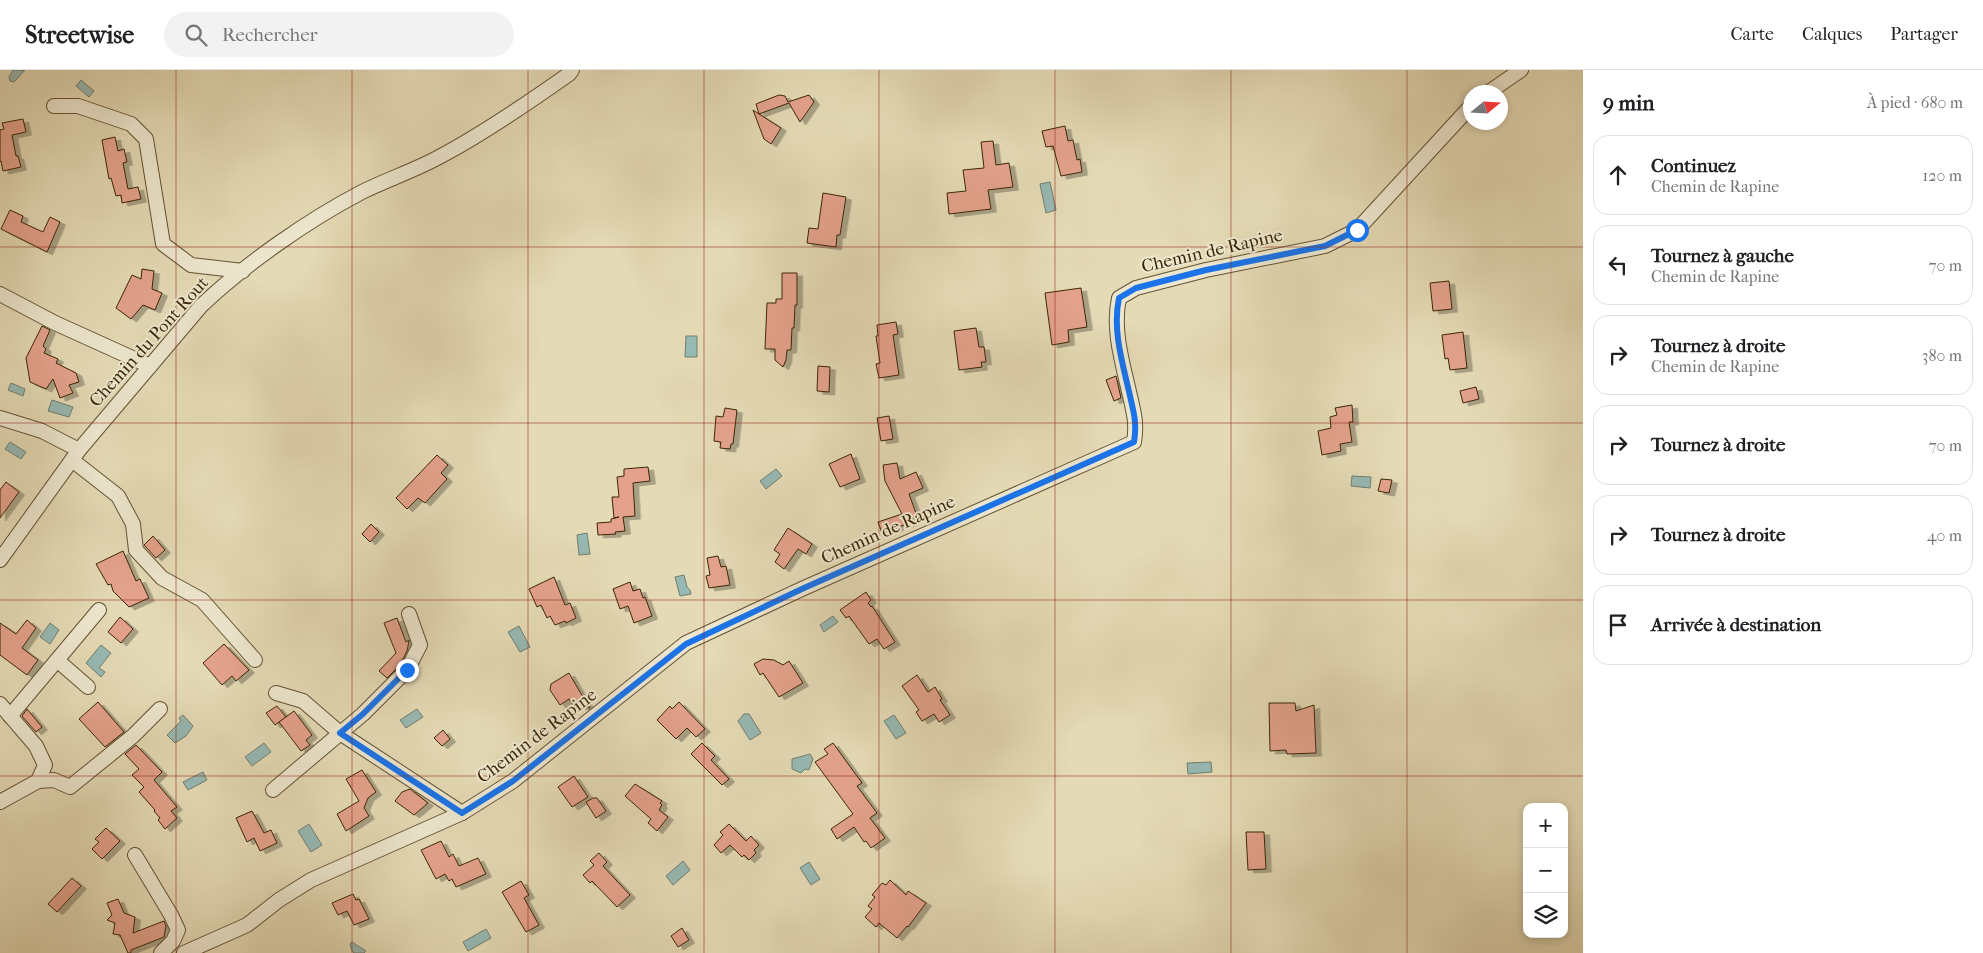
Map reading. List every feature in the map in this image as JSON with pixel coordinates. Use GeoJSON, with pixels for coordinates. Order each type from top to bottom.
{"type":"FeatureCollection","features":[{"type":"Feature","properties":{"kind":"street","name":"Chemin du Pont Rout"},"geometry":{"type":"LineString","coordinates":[[0,560],[75,455],[201,306],[220,288],[302,228],[361,193],[440,156],[512,114],[572,70]]}},
{"type":"Feature","properties":{"kind":"street"},"geometry":{"type":"LineString","coordinates":[[1499,85],[1521,70]]}},
{"type":"Feature","properties":{"kind":"street"},"geometry":{"type":"LineString","coordinates":[[54,106],[78,106],[131,124],[146,139],[163,244],[191,265],[243,271]]}},
{"type":"Feature","properties":{"kind":"street","name":"Chemin de Rapine"},"geometry":{"type":"LineString","coordinates":[[184,953],[204,949],[247,925],[279,900],[311,880],[462,813],[513,781],[686,644],[804,588],[1134,442],[1137,427],[1118,342],[1116,312],[1119,298],[1136,288],[1206,270],[1325,246],[1357,230],[1463,115]]}},
{"type":"Feature","properties":{"kind":"street"},"geometry":{"type":"LineString","coordinates":[[0,294],[55,323],[150,366]]}},
{"type":"Feature","properties":{"kind":"street"},"geometry":{"type":"LineString","coordinates":[[0,418],[42,431],[75,455],[118,496],[133,524],[136,550],[162,578],[202,600],[255,660]]}},
{"type":"Feature","properties":{"kind":"street"},"geometry":{"type":"LineString","coordinates":[[10,716],[100,610]]}},
{"type":"Feature","properties":{"kind":"street"},"geometry":{"type":"LineString","coordinates":[[273,790],[363,714],[407,670],[420,645],[409,614]]}},
{"type":"Feature","properties":{"kind":"street"},"geometry":{"type":"LineString","coordinates":[[57,660],[88,687]]}},
{"type":"Feature","properties":{"kind":"street"},"geometry":{"type":"LineString","coordinates":[[276,693],[304,702],[340,733],[462,813]]}},
{"type":"Feature","properties":{"kind":"street"},"geometry":{"type":"LineString","coordinates":[[0,704],[36,746],[44,765],[38,781]]}},
{"type":"Feature","properties":{"kind":"street"},"geometry":{"type":"LineString","coordinates":[[0,802],[38,781],[54,780],[70,787],[133,736],[160,709]]}},
{"type":"Feature","properties":{"kind":"street"},"geometry":{"type":"LineString","coordinates":[[135,855],[178,930],[173,941],[161,953]]}},
{"type":"Feature","properties":{"kind":"water"},"geometry":{"type":"Polygon","coordinates":[[[13,70],[25,70],[14,82],[10,81],[9,77],[13,70]]]}},
{"type":"Feature","properties":{"kind":"water"},"geometry":{"type":"Polygon","coordinates":[[[81,80],[94,91],[89,97],[76,86],[81,80]]]}},
{"type":"Feature","properties":{"kind":"water"},"geometry":{"type":"Polygon","coordinates":[[[1050,182],[1056,210],[1046,213],[1040,184],[1050,182]]]}},
{"type":"Feature","properties":{"kind":"water"},"geometry":{"type":"Polygon","coordinates":[[[686,336],[697,336],[697,357],[685,357],[686,336]]]}},
{"type":"Feature","properties":{"kind":"water"},"geometry":{"type":"Polygon","coordinates":[[[11,383],[25,389],[23,396],[8,390],[11,383]]]}},
{"type":"Feature","properties":{"kind":"water"},"geometry":{"type":"Polygon","coordinates":[[[52,400],[73,407],[69,417],[48,411],[52,400]]]}},
{"type":"Feature","properties":{"kind":"water"},"geometry":{"type":"Polygon","coordinates":[[[10,442],[26,452],[21,459],[5,449],[10,442]]]}},
{"type":"Feature","properties":{"kind":"water"},"geometry":{"type":"Polygon","coordinates":[[[776,469],[782,476],[766,489],[760,481],[776,469]]]}},
{"type":"Feature","properties":{"kind":"water"},"geometry":{"type":"Polygon","coordinates":[[[1352,476],[1371,477],[1370,488],[1351,486],[1352,476]]]}},
{"type":"Feature","properties":{"kind":"water"},"geometry":{"type":"Polygon","coordinates":[[[587,533],[590,554],[579,555],[577,535],[587,533]]]}},
{"type":"Feature","properties":{"kind":"water"},"geometry":{"type":"Polygon","coordinates":[[[684,575],[691,594],[680,596],[675,577],[684,575]]]}},
{"type":"Feature","properties":{"kind":"water"},"geometry":{"type":"Polygon","coordinates":[[[833,616],[838,622],[824,632],[820,625],[833,616]]]}},
{"type":"Feature","properties":{"kind":"water"},"geometry":{"type":"Polygon","coordinates":[[[50,623],[59,630],[50,644],[40,637],[50,623]]]}},
{"type":"Feature","properties":{"kind":"water"},"geometry":{"type":"Polygon","coordinates":[[[519,626],[530,647],[520,652],[508,632],[519,626]]]}},
{"type":"Feature","properties":{"kind":"water"},"geometry":{"type":"Polygon","coordinates":[[[101,645],[111,653],[99,668],[105,672],[101,677],[86,663],[101,645]]]}},
{"type":"Feature","properties":{"kind":"water"},"geometry":{"type":"Polygon","coordinates":[[[417,709],[423,717],[406,728],[400,720],[417,709]]]}},
{"type":"Feature","properties":{"kind":"water"},"geometry":{"type":"Polygon","coordinates":[[[744,714],[749,714],[761,733],[750,740],[738,721],[744,714]]]}},
{"type":"Feature","properties":{"kind":"water"},"geometry":{"type":"Polygon","coordinates":[[[183,715],[193,726],[186,736],[175,743],[167,735],[181,721],[179,718],[183,715]]]}},
{"type":"Feature","properties":{"kind":"water"},"geometry":{"type":"Polygon","coordinates":[[[894,715],[906,733],[896,739],[884,721],[894,715]]]}},
{"type":"Feature","properties":{"kind":"water"},"geometry":{"type":"Polygon","coordinates":[[[264,743],[271,752],[252,766],[245,757],[264,743]]]}},
{"type":"Feature","properties":{"kind":"water"},"geometry":{"type":"Polygon","coordinates":[[[810,754],[813,759],[809,770],[805,769],[801,773],[792,769],[792,759],[810,754]]]}},
{"type":"Feature","properties":{"kind":"water"},"geometry":{"type":"Polygon","coordinates":[[[1211,762],[1212,772],[1188,774],[1187,763],[1211,762]]]}},
{"type":"Feature","properties":{"kind":"water"},"geometry":{"type":"Polygon","coordinates":[[[203,772],[207,780],[188,790],[183,782],[203,772]]]}},
{"type":"Feature","properties":{"kind":"water"},"geometry":{"type":"Polygon","coordinates":[[[309,824],[322,845],[311,852],[298,831],[309,824]]]}},
{"type":"Feature","properties":{"kind":"water"},"geometry":{"type":"Polygon","coordinates":[[[683,861],[690,870],[673,885],[666,876],[683,861]]]}},
{"type":"Feature","properties":{"kind":"water"},"geometry":{"type":"Polygon","coordinates":[[[809,862],[820,879],[811,885],[800,868],[809,862]]]}},
{"type":"Feature","properties":{"kind":"water"},"geometry":{"type":"Polygon","coordinates":[[[486,929],[491,938],[468,951],[463,942],[486,929]]]}},
{"type":"Feature","properties":{"kind":"water"},"geometry":{"type":"Polygon","coordinates":[[[352,942],[366,951],[364,953],[354,953],[350,944],[352,942]]]}},
{"type":"Feature","properties":{"kind":"building"},"geometry":{"type":"Polygon","coordinates":[[[779,95],[785,96],[788,102],[809,95],[814,102],[800,122],[789,103],[759,114],[756,104],[779,95]]]}},
{"type":"Feature","properties":{"kind":"building"},"geometry":{"type":"Polygon","coordinates":[[[753,110],[781,128],[771,144],[764,139],[753,110]]]}},
{"type":"Feature","properties":{"kind":"building"},"geometry":{"type":"Polygon","coordinates":[[[23,119],[26,132],[12,135],[16,156],[18,156],[21,167],[3,171],[0,162],[0,130],[4,129],[2,123],[23,119]]]}},
{"type":"Feature","properties":{"kind":"building"},"geometry":{"type":"Polygon","coordinates":[[[1065,126],[1068,141],[1073,140],[1077,160],[1080,159],[1082,172],[1061,176],[1053,146],[1046,147],[1042,131],[1065,126]]]}},
{"type":"Feature","properties":{"kind":"building"},"geometry":{"type":"Polygon","coordinates":[[[115,137],[118,151],[124,149],[127,162],[123,163],[128,189],[138,187],[141,199],[122,203],[121,195],[116,196],[111,178],[109,179],[102,140],[115,137]]]}},
{"type":"Feature","properties":{"kind":"building"},"geometry":{"type":"Polygon","coordinates":[[[993,141],[996,165],[1009,163],[1013,187],[988,190],[991,209],[949,214],[947,193],[966,191],[963,170],[984,168],[981,142],[993,141]]]}},
{"type":"Feature","properties":{"kind":"building"},"geometry":{"type":"Polygon","coordinates":[[[823,193],[846,197],[840,235],[837,235],[836,247],[807,243],[809,228],[818,229],[823,193]]]}},
{"type":"Feature","properties":{"kind":"building"},"geometry":{"type":"Polygon","coordinates":[[[10,210],[23,216],[21,222],[43,232],[50,217],[60,222],[47,252],[1,229],[10,210]]]}},
{"type":"Feature","properties":{"kind":"building"},"geometry":{"type":"Polygon","coordinates":[[[142,269],[154,271],[152,289],[162,293],[155,310],[143,305],[131,319],[116,308],[132,275],[141,279],[142,269]]]}},
{"type":"Feature","properties":{"kind":"building"},"geometry":{"type":"Polygon","coordinates":[[[782,273],[797,273],[797,305],[795,305],[791,350],[787,350],[783,367],[775,360],[775,349],[765,349],[767,303],[776,303],[776,299],[782,299],[782,273]]]}},
{"type":"Feature","properties":{"kind":"building"},"geometry":{"type":"Polygon","coordinates":[[[1449,281],[1452,309],[1433,311],[1430,283],[1449,281]]]}},
{"type":"Feature","properties":{"kind":"building"},"geometry":{"type":"Polygon","coordinates":[[[1081,288],[1087,327],[1068,330],[1069,342],[1052,345],[1045,293],[1081,288]]]}},
{"type":"Feature","properties":{"kind":"building"},"geometry":{"type":"Polygon","coordinates":[[[896,322],[898,334],[893,335],[899,375],[879,378],[876,364],[880,363],[876,336],[878,336],[877,325],[896,322]]]}},
{"type":"Feature","properties":{"kind":"building"},"geometry":{"type":"Polygon","coordinates":[[[42,326],[50,330],[43,346],[46,349],[44,353],[58,359],[56,363],[76,373],[79,382],[69,385],[73,393],[60,398],[53,379],[46,389],[30,382],[26,358],[42,326]]]}},
{"type":"Feature","properties":{"kind":"building"},"geometry":{"type":"Polygon","coordinates":[[[976,328],[979,347],[984,347],[986,362],[981,362],[982,367],[959,370],[954,331],[976,328]]]}},
{"type":"Feature","properties":{"kind":"building"},"geometry":{"type":"Polygon","coordinates":[[[1463,332],[1467,368],[1450,370],[1448,358],[1445,359],[1442,335],[1463,332]]]}},
{"type":"Feature","properties":{"kind":"building"},"geometry":{"type":"Polygon","coordinates":[[[818,366],[830,367],[829,392],[817,391],[818,366]]]}},
{"type":"Feature","properties":{"kind":"building"},"geometry":{"type":"Polygon","coordinates":[[[1116,376],[1121,398],[1114,401],[1106,380],[1116,376]]]}},
{"type":"Feature","properties":{"kind":"building"},"geometry":{"type":"Polygon","coordinates":[[[1476,387],[1479,399],[1463,403],[1460,391],[1476,387]]]}},
{"type":"Feature","properties":{"kind":"building"},"geometry":{"type":"Polygon","coordinates":[[[1352,405],[1353,422],[1349,422],[1352,442],[1340,444],[1341,451],[1322,455],[1318,431],[1331,428],[1330,417],[1337,415],[1335,408],[1352,405]]]}},
{"type":"Feature","properties":{"kind":"building"},"geometry":{"type":"Polygon","coordinates":[[[725,408],[737,410],[733,444],[731,444],[730,449],[720,448],[721,442],[714,441],[716,416],[723,417],[725,408]]]}},
{"type":"Feature","properties":{"kind":"building"},"geometry":{"type":"Polygon","coordinates":[[[889,416],[893,439],[881,441],[877,418],[889,416]]]}},
{"type":"Feature","properties":{"kind":"building"},"geometry":{"type":"Polygon","coordinates":[[[851,454],[860,479],[840,487],[829,464],[851,454]]]}},
{"type":"Feature","properties":{"kind":"building"},"geometry":{"type":"Polygon","coordinates":[[[437,455],[448,465],[441,473],[447,479],[425,503],[418,498],[407,509],[396,498],[437,455]]]}},
{"type":"Feature","properties":{"kind":"building"},"geometry":{"type":"Polygon","coordinates":[[[897,463],[900,479],[916,472],[923,488],[909,494],[917,516],[911,519],[912,522],[882,533],[878,522],[902,514],[885,481],[883,465],[897,463]]]}},
{"type":"Feature","properties":{"kind":"building"},"geometry":{"type":"Polygon","coordinates":[[[648,467],[650,481],[633,483],[635,516],[623,517],[625,531],[615,532],[616,534],[598,535],[597,523],[611,522],[611,519],[619,517],[614,518],[612,497],[619,497],[617,477],[624,476],[624,469],[648,467]]]}},
{"type":"Feature","properties":{"kind":"building"},"geometry":{"type":"Polygon","coordinates":[[[1381,479],[1392,480],[1389,493],[1378,491],[1381,479]]]}},
{"type":"Feature","properties":{"kind":"building"},"geometry":{"type":"Polygon","coordinates":[[[6,482],[19,492],[0,518],[0,490],[6,482]]]}},
{"type":"Feature","properties":{"kind":"building"},"geometry":{"type":"Polygon","coordinates":[[[371,524],[379,532],[370,542],[362,534],[371,524]]]}},
{"type":"Feature","properties":{"kind":"building"},"geometry":{"type":"Polygon","coordinates":[[[788,528],[812,544],[806,554],[798,549],[784,569],[775,562],[780,554],[774,550],[788,528]]]}},
{"type":"Feature","properties":{"kind":"building"},"geometry":{"type":"Polygon","coordinates":[[[153,536],[165,550],[156,558],[144,545],[153,536]]]}},
{"type":"Feature","properties":{"kind":"building"},"geometry":{"type":"Polygon","coordinates":[[[123,551],[136,581],[140,579],[149,598],[129,607],[113,591],[111,584],[108,585],[96,564],[123,551]]]}},
{"type":"Feature","properties":{"kind":"building"},"geometry":{"type":"Polygon","coordinates":[[[718,556],[721,567],[726,566],[730,585],[709,588],[706,576],[710,575],[707,558],[718,556]]]}},
{"type":"Feature","properties":{"kind":"building"},"geometry":{"type":"Polygon","coordinates":[[[554,577],[565,605],[570,603],[576,618],[566,623],[565,621],[555,625],[550,616],[547,618],[541,605],[537,607],[529,589],[554,577]]]}},
{"type":"Feature","properties":{"kind":"building"},"geometry":{"type":"Polygon","coordinates":[[[630,582],[633,591],[640,589],[652,616],[634,623],[628,606],[620,609],[613,589],[630,582]]]}},
{"type":"Feature","properties":{"kind":"building"},"geometry":{"type":"Polygon","coordinates":[[[866,592],[871,600],[868,603],[872,606],[895,642],[884,649],[877,639],[869,644],[849,616],[846,618],[840,610],[866,592]]]}},
{"type":"Feature","properties":{"kind":"building"},"geometry":{"type":"Polygon","coordinates":[[[120,617],[133,629],[121,643],[108,632],[120,617]]]}},
{"type":"Feature","properties":{"kind":"building"},"geometry":{"type":"Polygon","coordinates":[[[397,618],[406,642],[409,641],[407,651],[400,665],[387,678],[379,671],[396,653],[384,623],[397,618]]]}},
{"type":"Feature","properties":{"kind":"building"},"geometry":{"type":"Polygon","coordinates":[[[27,620],[36,628],[22,648],[38,660],[27,675],[0,655],[0,623],[16,634],[27,620]]]}},
{"type":"Feature","properties":{"kind":"building"},"geometry":{"type":"Polygon","coordinates":[[[224,644],[249,670],[236,681],[232,676],[222,685],[203,663],[224,644]]]}},
{"type":"Feature","properties":{"kind":"building"},"geometry":{"type":"Polygon","coordinates":[[[763,659],[774,660],[783,665],[789,661],[803,683],[779,697],[763,673],[760,675],[754,664],[763,659]]]}},
{"type":"Feature","properties":{"kind":"building"},"geometry":{"type":"Polygon","coordinates":[[[569,673],[590,708],[573,705],[569,699],[560,705],[550,690],[551,684],[569,673]]]}},
{"type":"Feature","properties":{"kind":"building"},"geometry":{"type":"Polygon","coordinates":[[[917,675],[928,692],[935,687],[942,699],[940,700],[950,715],[939,722],[934,714],[922,721],[916,712],[919,710],[902,686],[917,675]]]}},
{"type":"Feature","properties":{"kind":"building"},"geometry":{"type":"Polygon","coordinates":[[[98,702],[124,732],[105,747],[79,719],[98,702]]]}},
{"type":"Feature","properties":{"kind":"building"},"geometry":{"type":"Polygon","coordinates":[[[679,702],[705,729],[696,737],[687,728],[676,739],[657,720],[670,706],[672,709],[679,702]]]}},
{"type":"Feature","properties":{"kind":"building"},"geometry":{"type":"Polygon","coordinates":[[[1269,703],[1295,703],[1296,711],[1314,705],[1316,753],[1287,754],[1286,750],[1270,751],[1269,703]]]}},
{"type":"Feature","properties":{"kind":"building"},"geometry":{"type":"Polygon","coordinates":[[[277,706],[286,717],[275,725],[266,713],[277,706]]]}},
{"type":"Feature","properties":{"kind":"building"},"geometry":{"type":"Polygon","coordinates":[[[27,709],[42,727],[36,732],[22,716],[27,709]]]}},
{"type":"Feature","properties":{"kind":"building"},"geometry":{"type":"Polygon","coordinates":[[[294,711],[312,735],[306,740],[310,745],[301,751],[279,722],[294,711]]]}},
{"type":"Feature","properties":{"kind":"building"},"geometry":{"type":"Polygon","coordinates":[[[443,730],[450,739],[442,746],[434,738],[443,730]]]}},
{"type":"Feature","properties":{"kind":"building"},"geometry":{"type":"Polygon","coordinates":[[[702,743],[715,756],[711,760],[729,779],[722,785],[691,754],[702,743]]]}},
{"type":"Feature","properties":{"kind":"building"},"geometry":{"type":"Polygon","coordinates":[[[833,743],[862,783],[857,786],[877,813],[870,818],[885,838],[871,848],[866,841],[864,842],[854,827],[837,839],[831,829],[853,814],[815,762],[828,754],[824,749],[833,743]]]}},
{"type":"Feature","properties":{"kind":"building"},"geometry":{"type":"Polygon","coordinates":[[[136,745],[162,772],[154,780],[177,807],[171,811],[177,818],[165,829],[158,820],[160,818],[155,810],[139,792],[144,787],[132,775],[139,769],[125,754],[136,745]]]}},
{"type":"Feature","properties":{"kind":"building"},"geometry":{"type":"Polygon","coordinates":[[[362,770],[376,792],[368,798],[364,808],[369,816],[346,831],[337,814],[359,801],[346,779],[362,770]]]}},
{"type":"Feature","properties":{"kind":"building"},"geometry":{"type":"Polygon","coordinates":[[[574,776],[588,797],[572,807],[558,787],[574,776]]]}},
{"type":"Feature","properties":{"kind":"building"},"geometry":{"type":"Polygon","coordinates":[[[635,784],[662,801],[659,810],[668,817],[657,831],[648,823],[651,819],[625,796],[635,784]]]}},
{"type":"Feature","properties":{"kind":"building"},"geometry":{"type":"Polygon","coordinates":[[[410,789],[428,803],[414,815],[395,801],[402,792],[410,789]]]}},
{"type":"Feature","properties":{"kind":"building"},"geometry":{"type":"Polygon","coordinates":[[[597,798],[606,811],[596,818],[586,802],[597,798]]]}},
{"type":"Feature","properties":{"kind":"building"},"geometry":{"type":"Polygon","coordinates":[[[252,811],[264,833],[271,830],[277,843],[260,851],[254,838],[247,842],[236,818],[252,811]]]}},
{"type":"Feature","properties":{"kind":"building"},"geometry":{"type":"Polygon","coordinates":[[[729,824],[746,841],[751,836],[759,845],[754,850],[756,853],[749,860],[744,855],[742,857],[730,845],[721,853],[714,845],[723,835],[720,832],[729,824]]]}},
{"type":"Feature","properties":{"kind":"building"},"geometry":{"type":"Polygon","coordinates":[[[106,828],[120,841],[102,859],[92,849],[99,842],[95,839],[106,828]]]}},
{"type":"Feature","properties":{"kind":"building"},"geometry":{"type":"Polygon","coordinates":[[[1246,832],[1264,832],[1266,869],[1248,870],[1246,832]]]}},
{"type":"Feature","properties":{"kind":"building"},"geometry":{"type":"Polygon","coordinates":[[[441,841],[449,857],[453,854],[459,866],[478,858],[486,874],[456,887],[452,879],[449,881],[445,874],[436,879],[421,850],[441,841]]]}},
{"type":"Feature","properties":{"kind":"building"},"geometry":{"type":"Polygon","coordinates":[[[599,853],[607,862],[603,866],[630,895],[617,907],[592,881],[590,883],[583,875],[594,865],[590,861],[599,853]]]}},
{"type":"Feature","properties":{"kind":"building"},"geometry":{"type":"Polygon","coordinates":[[[72,878],[81,886],[57,912],[48,904],[72,878]]]}},
{"type":"Feature","properties":{"kind":"building"},"geometry":{"type":"Polygon","coordinates":[[[890,880],[906,895],[908,891],[926,903],[897,938],[879,923],[876,927],[865,917],[872,909],[868,906],[875,897],[872,895],[882,883],[886,885],[890,880]]]}},
{"type":"Feature","properties":{"kind":"building"},"geometry":{"type":"Polygon","coordinates":[[[521,881],[529,895],[524,898],[539,925],[526,932],[502,892],[521,881]]]}},
{"type":"Feature","properties":{"kind":"building"},"geometry":{"type":"Polygon","coordinates":[[[353,894],[356,900],[359,899],[369,919],[354,925],[347,911],[338,915],[332,903],[353,894]]]}},
{"type":"Feature","properties":{"kind":"building"},"geometry":{"type":"Polygon","coordinates":[[[118,899],[124,913],[135,917],[133,933],[164,921],[166,926],[164,937],[131,950],[131,953],[128,953],[120,935],[113,934],[115,923],[107,920],[112,915],[107,903],[118,899]]]}},
{"type":"Feature","properties":{"kind":"building"},"geometry":{"type":"Polygon","coordinates":[[[682,928],[689,940],[678,947],[671,936],[682,928]]]}},
{"type":"Feature","properties":{"kind":"route"},"geometry":{"type":"LineString","coordinates":[[407,670],[363,714],[340,733],[462,813],[513,781],[686,644],[804,588],[1134,442],[1137,427],[1118,342],[1116,312],[1119,298],[1136,288],[1206,270],[1325,246],[1357,230]]}}]}
